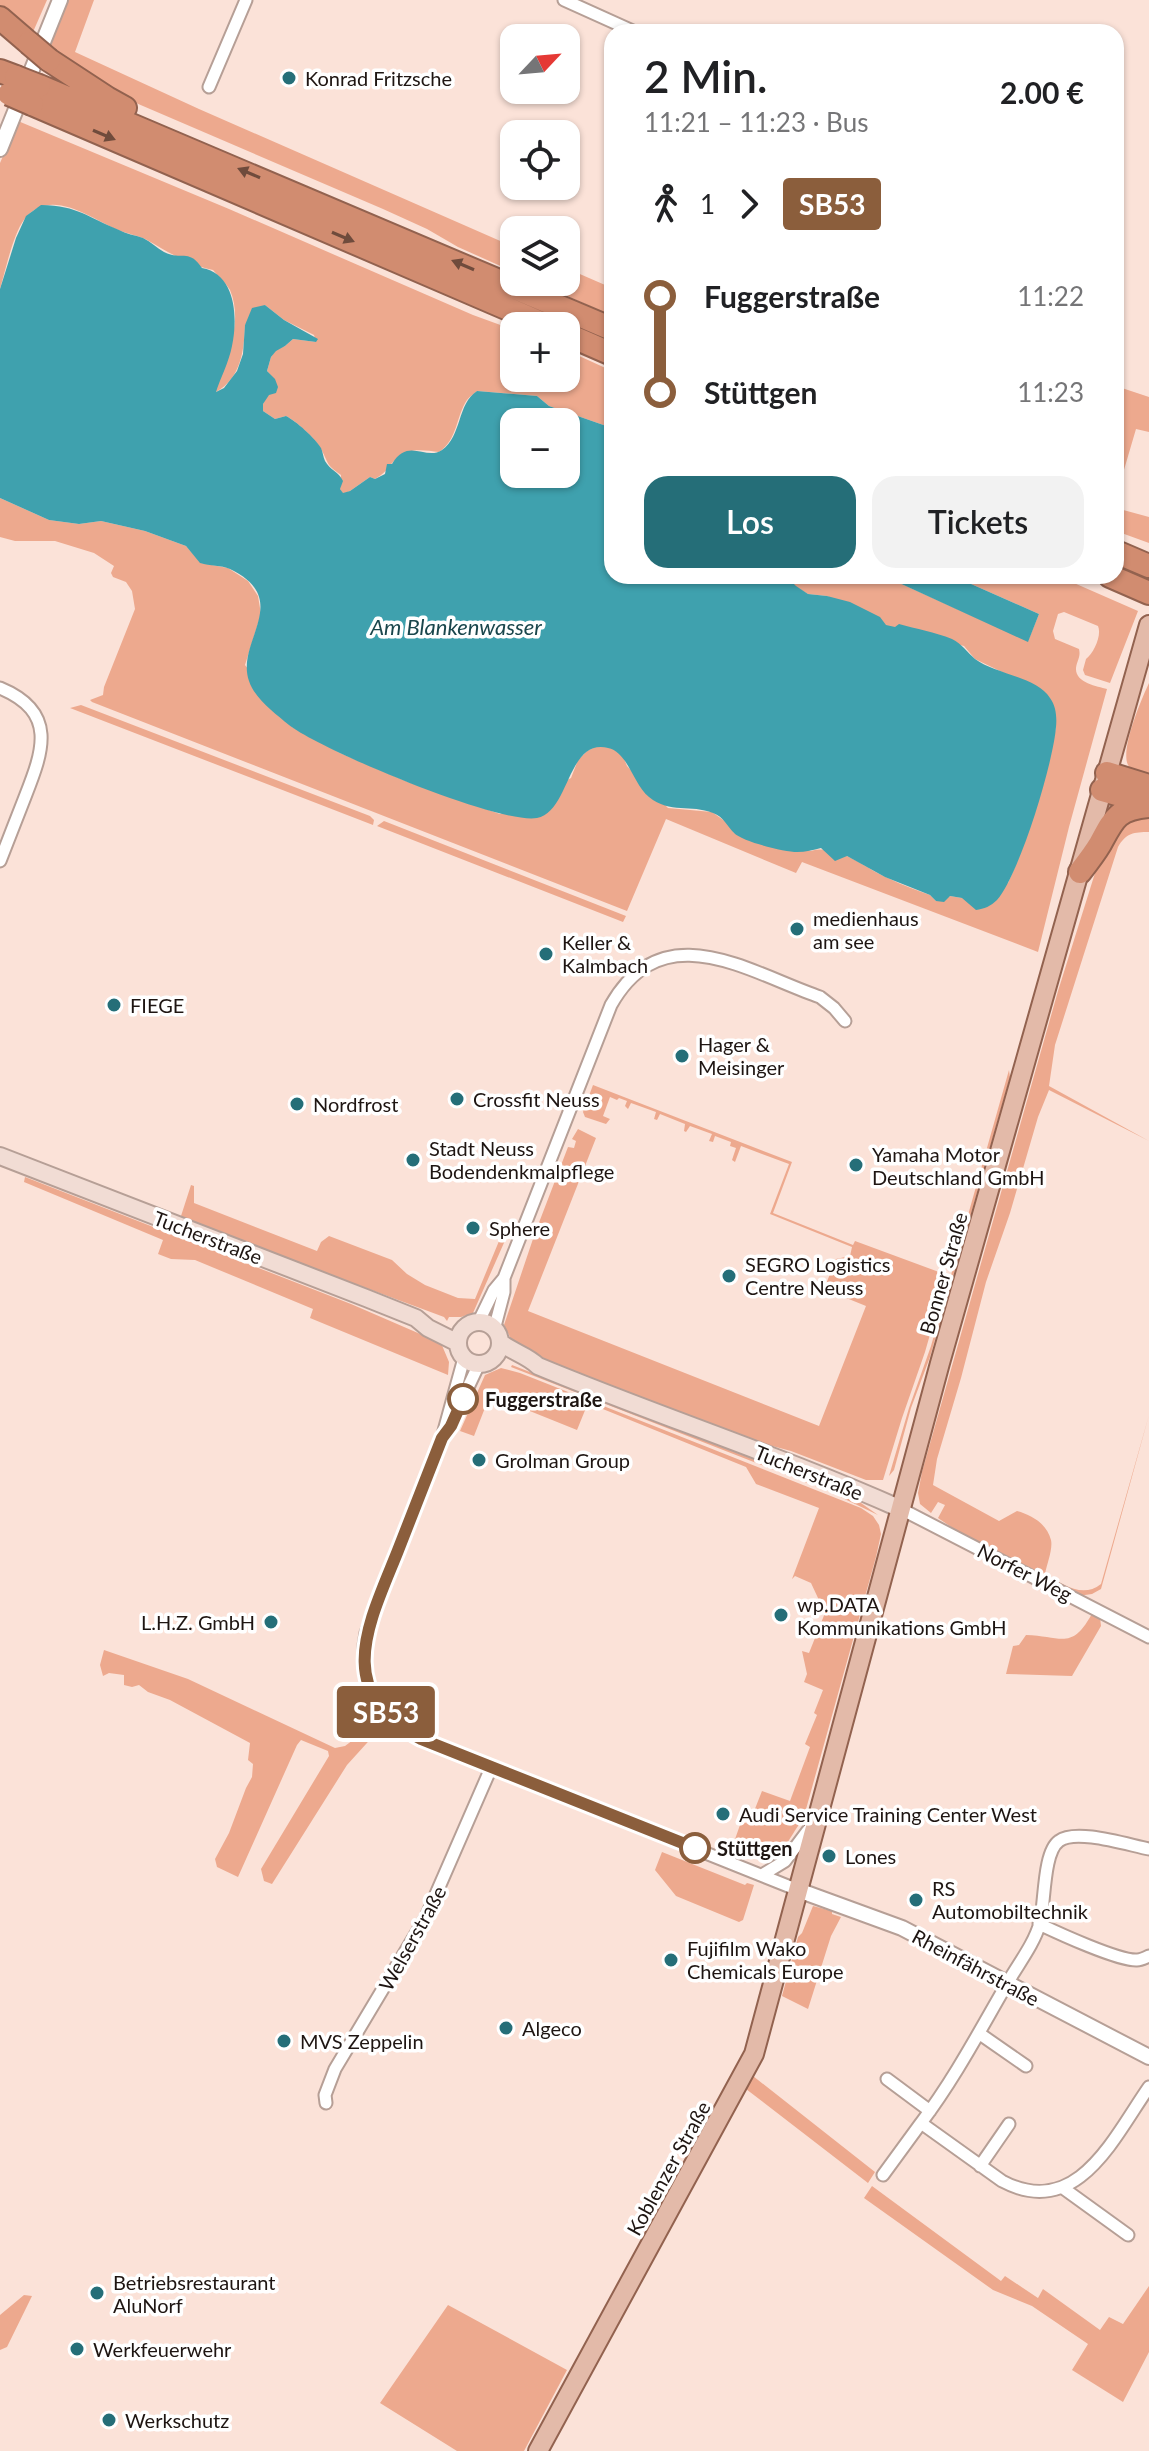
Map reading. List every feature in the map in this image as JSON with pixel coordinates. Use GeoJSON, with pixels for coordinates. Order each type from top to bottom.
{"type":"FeatureCollection","features":[{"type":"Feature","properties":{"kind":"highway"},"geometry":{"type":"LineString","coordinates":[[0,18],[49,60],[107,98],[166,127],[209,156]]}},
{"type":"Feature","properties":{"kind":"highway"},"geometry":{"type":"LineString","coordinates":[[6,83],[517,312]]}},
{"type":"Feature","properties":{"kind":"highway"},"geometry":{"type":"LineString","coordinates":[[35,95],[209,156],[604,326]]}},
{"type":"Feature","properties":{"kind":"highway"},"geometry":{"type":"LineString","coordinates":[[580,340],[604,351]]}},
{"type":"Feature","properties":{"kind":"highway"},"geometry":{"type":"LineString","coordinates":[[1124,582],[1149,593]]}},
{"type":"Feature","properties":{"kind":"highway"},"geometry":{"type":"LineString","coordinates":[[1105,782],[1149,786]]}},
{"type":"Feature","properties":{"kind":"highway"},"geometry":{"type":"LineString","coordinates":[[1105,782],[1149,804]]}},
{"type":"Feature","properties":{"kind":"highway"},"geometry":{"type":"LineString","coordinates":[[1080,872],[1114,818],[1126,810],[1149,804]]}},
{"type":"Feature","properties":{"kind":"main road","name":"Bonner Straße"},"geometry":{"type":"LineString","coordinates":[[798,1890],[940,1363],[1149,625]]}},
{"type":"Feature","properties":{"kind":"main road","name":"Tucherstraße"},"geometry":{"type":"LineString","coordinates":[[0,1156],[416,1318],[428,1328],[479,1343],[526,1367],[538,1366],[901,1509]]}},
{"type":"Feature","properties":{"kind":"main road","name":"Koblenzer Straße"},"geometry":{"type":"LineString","coordinates":[[538,2451],[746,2071],[760,2035],[798,1890]]}},
{"type":"Feature","properties":{"kind":"street"},"geometry":{"type":"LineString","coordinates":[[0,149],[60,0]]}},
{"type":"Feature","properties":{"kind":"street"},"geometry":{"type":"LineString","coordinates":[[209,87],[246,0]]}},
{"type":"Feature","properties":{"kind":"street"},"geometry":{"type":"LineString","coordinates":[[564,0],[617,24]]}},
{"type":"Feature","properties":{"kind":"street"},"geometry":{"type":"LineString","coordinates":[[0,688],[28,706],[35,715],[42,738],[39,762],[0,861]]}},
{"type":"Feature","properties":{"kind":"street"},"geometry":{"type":"LineString","coordinates":[[479,1343],[494,1290],[504,1278],[607,1014],[621,990],[638,972],[671,956],[708,956],[820,997],[845,1021]]}},
{"type":"Feature","properties":{"kind":"street"},"geometry":{"type":"LineString","coordinates":[[504,1278],[504,1292],[479,1343],[370,1622],[364,1649],[365,1673],[377,1703],[404,1729],[421,1739],[798,1890]]}},
{"type":"Feature","properties":{"kind":"street","name":"Norfer Weg"},"geometry":{"type":"LineString","coordinates":[[901,1509],[1149,1637]]}},
{"type":"Feature","properties":{"kind":"street","name":"Welserstraße"},"geometry":{"type":"LineString","coordinates":[[326,2103],[325,2095],[336,2067],[426,1917],[491,1768]]}},
{"type":"Feature","properties":{"kind":"street"},"geometry":{"type":"LineString","coordinates":[[762,1875],[785,1861],[818,1817]]}},
{"type":"Feature","properties":{"kind":"street"},"geometry":{"type":"LineString","coordinates":[[883,2175],[930,2111],[980,2034],[1039,1924],[1051,1854],[1060,1840],[1077,1835],[1149,1849]]}},
{"type":"Feature","properties":{"kind":"street","name":"Rheinfährstraße"},"geometry":{"type":"LineString","coordinates":[[798,1890],[902,1928],[1149,2057]]}},
{"type":"Feature","properties":{"kind":"street"},"geometry":{"type":"LineString","coordinates":[[1039,1924],[1128,1959],[1140,1960],[1149,1956]]}},
{"type":"Feature","properties":{"kind":"street"},"geometry":{"type":"LineString","coordinates":[[980,2034],[1026,2066]]}},
{"type":"Feature","properties":{"kind":"street"},"geometry":{"type":"LineString","coordinates":[[887,2079],[930,2111]]}},
{"type":"Feature","properties":{"kind":"street"},"geometry":{"type":"LineString","coordinates":[[921,2123],[1002,2181],[1019,2190],[1042,2192],[1063,2188],[1096,2164],[1149,2087]]}},
{"type":"Feature","properties":{"kind":"street"},"geometry":{"type":"LineString","coordinates":[[980,2166],[1009,2124]]}},
{"type":"Feature","properties":{"kind":"street"},"geometry":{"type":"LineString","coordinates":[[1063,2188],[1128,2235]]}},
{"type":"Feature","properties":{"kind":"shaded area"},"geometry":{"type":"Polygon","coordinates":[[[0,0],[47,0],[33,32],[0,5],[0,0]]]}},
{"type":"Feature","properties":{"kind":"shaded area"},"geometry":{"type":"Polygon","coordinates":[[[66,0],[94,0],[75,52],[500,241],[500,266],[383,209],[129,100],[48,45],[66,0]]]}},
{"type":"Feature","properties":{"kind":"shaded area"},"geometry":{"type":"Polygon","coordinates":[[[18,121],[500,325],[500,392],[580,392],[580,356],[604,367],[604,425],[580,417],[580,408],[555,408],[537,396],[477,391],[463,406],[450,441],[439,452],[415,450],[403,453],[378,477],[370,477],[343,494],[340,489],[341,475],[330,466],[310,435],[286,416],[275,419],[263,411],[274,379],[267,371],[271,357],[293,339],[316,342],[314,335],[284,320],[265,305],[245,325],[242,354],[236,372],[216,392],[232,341],[235,315],[230,290],[213,270],[73,209],[49,205],[38,208],[23,221],[0,289],[0,163],[18,121]]]}},
{"type":"Feature","properties":{"kind":"shaded area"},"geometry":{"type":"Polygon","coordinates":[[[580,274],[604,285],[604,312],[567,296],[580,296],[580,274]]]}},
{"type":"Feature","properties":{"kind":"shaded area"},"geometry":{"type":"Polygon","coordinates":[[[1124,389],[1149,397],[1149,432],[1136,429],[1124,470],[1124,389]]]}},
{"type":"Feature","properties":{"kind":"shaded area"},"geometry":{"type":"Polygon","coordinates":[[[0,498],[49,520],[79,524],[101,521],[145,531],[186,546],[201,563],[228,568],[248,581],[258,596],[261,614],[245,665],[292,727],[340,753],[408,782],[500,814],[571,778],[578,760],[587,751],[597,746],[612,748],[623,756],[627,766],[668,808],[712,812],[729,824],[734,833],[811,851],[821,849],[841,853],[893,881],[930,895],[936,901],[950,896],[962,898],[1008,883],[1036,806],[1056,727],[1004,673],[975,659],[964,646],[886,626],[827,596],[808,594],[793,584],[902,584],[1028,641],[1039,614],[971,584],[1076,584],[1138,611],[1110,683],[1085,675],[1083,670],[1096,644],[1098,626],[1064,612],[1058,614],[1053,631],[1055,639],[1079,649],[1076,668],[1079,677],[1107,689],[1038,952],[802,862],[796,873],[666,819],[627,911],[92,702],[90,700],[103,695],[135,609],[132,591],[126,582],[113,577],[114,566],[94,553],[55,541],[15,541],[0,537],[0,498]]]}},
{"type":"Feature","properties":{"kind":"shaded area"},"geometry":{"type":"Polygon","coordinates":[[[1124,510],[1149,517],[1149,543],[1124,534],[1124,510]]]}},
{"type":"Feature","properties":{"kind":"shaded area"},"geometry":{"type":"Polygon","coordinates":[[[1149,683],[1149,779],[1132,770],[1126,757],[1133,724],[1149,683]]]}},
{"type":"Feature","properties":{"kind":"shaded area"},"geometry":{"type":"Polygon","coordinates":[[[81,705],[370,816],[374,820],[373,825],[70,708],[81,705]]]}},
{"type":"Feature","properties":{"kind":"shaded area"},"geometry":{"type":"Polygon","coordinates":[[[1149,815],[1149,832],[1131,834],[1118,847],[1055,1045],[1049,1086],[1149,1141],[1049,1090],[986,1282],[937,1459],[933,1485],[999,1521],[1017,1511],[1033,1518],[1046,1529],[1051,1540],[1045,1574],[1080,1590],[1094,1588],[1101,1584],[1149,1415],[1101,1589],[1078,1596],[966,1537],[938,1518],[945,1505],[938,1502],[931,1513],[920,1504],[918,1493],[1058,991],[1106,838],[1114,826],[1149,815]]]}},
{"type":"Feature","properties":{"kind":"shaded area"},"geometry":{"type":"Polygon","coordinates":[[[384,821],[626,916],[623,922],[377,826],[384,821]]]}},
{"type":"Feature","properties":{"kind":"shaded area"},"geometry":{"type":"Polygon","coordinates":[[[1009,1070],[1010,1077],[930,1357],[911,1408],[894,1470],[889,1476],[931,1346],[1009,1070]]]}},
{"type":"Feature","properties":{"kind":"shaded area"},"geometry":{"type":"Polygon","coordinates":[[[593,1085],[792,1162],[773,1213],[853,1245],[855,1241],[947,1275],[883,1480],[866,1480],[791,1451],[743,1438],[518,1349],[519,1345],[511,1339],[504,1325],[535,1233],[568,1147],[574,1148],[576,1141],[572,1139],[578,1129],[596,1138],[528,1311],[819,1426],[866,1306],[824,1289],[836,1259],[850,1256],[852,1247],[770,1214],[789,1164],[741,1146],[735,1162],[732,1160],[736,1148],[730,1146],[731,1142],[715,1136],[713,1142],[709,1141],[712,1134],[690,1126],[686,1132],[685,1124],[660,1114],[657,1120],[654,1119],[656,1112],[631,1103],[628,1109],[625,1106],[627,1101],[619,1098],[610,1097],[603,1116],[610,1119],[606,1124],[585,1117],[583,1112],[593,1085]]]}},
{"type":"Feature","properties":{"kind":"shaded area"},"geometry":{"type":"Polygon","coordinates":[[[25,1177],[351,1304],[441,1343],[449,1362],[448,1375],[310,1318],[313,1309],[195,1260],[171,1259],[158,1254],[163,1240],[24,1182],[25,1177]]]}},
{"type":"Feature","properties":{"kind":"shaded area"},"geometry":{"type":"Polygon","coordinates":[[[191,1185],[194,1186],[194,1203],[317,1251],[321,1242],[329,1236],[392,1260],[425,1285],[458,1298],[475,1299],[504,1229],[507,1236],[473,1313],[449,1317],[447,1321],[444,1317],[186,1221],[181,1216],[191,1185]]]}},
{"type":"Feature","properties":{"kind":"shaded area"},"geometry":{"type":"Polygon","coordinates":[[[512,1365],[829,1489],[861,1503],[878,1515],[828,1491],[512,1365]]]}},
{"type":"Feature","properties":{"kind":"shaded area"},"geometry":{"type":"Polygon","coordinates":[[[501,1368],[861,1508],[873,1516],[879,1525],[881,1534],[876,1557],[803,1820],[779,1853],[772,1857],[755,1856],[734,1842],[739,1821],[749,1824],[762,1791],[790,1801],[810,1747],[805,1744],[823,1690],[804,1682],[807,1674],[802,1651],[809,1653],[825,1613],[811,1583],[795,1576],[792,1579],[819,1508],[756,1484],[746,1467],[588,1403],[577,1430],[490,1395],[474,1436],[460,1431],[485,1375],[501,1368]]]}},
{"type":"Feature","properties":{"kind":"shaded area"},"geometry":{"type":"Polygon","coordinates":[[[1094,1610],[1100,1617],[1101,1626],[1072,1676],[1006,1674],[1013,1646],[1019,1645],[1026,1635],[1058,1639],[1073,1637],[1094,1610]]]}},
{"type":"Feature","properties":{"kind":"shaded area"},"geometry":{"type":"Polygon","coordinates":[[[104,1650],[188,1679],[335,1748],[345,1746],[373,1725],[376,1733],[347,1765],[272,1884],[264,1881],[261,1869],[329,1756],[328,1751],[301,1740],[297,1745],[238,1877],[217,1867],[215,1859],[252,1777],[253,1764],[248,1760],[250,1743],[139,1685],[124,1685],[124,1675],[109,1673],[103,1676],[100,1665],[104,1650]]]}},
{"type":"Feature","properties":{"kind":"shaded area"},"geometry":{"type":"Polygon","coordinates":[[[662,1852],[745,1885],[754,1885],[743,1920],[739,1922],[676,1896],[655,1870],[662,1852]]]}},
{"type":"Feature","properties":{"kind":"shaded area"},"geometry":{"type":"Polygon","coordinates":[[[813,1906],[841,1917],[831,1936],[808,2009],[782,1996],[798,1937],[813,1906]]]}},
{"type":"Feature","properties":{"kind":"shaded area"},"geometry":{"type":"Polygon","coordinates":[[[753,2076],[875,2172],[868,2183],[746,2089],[753,2076]]]}},
{"type":"Feature","properties":{"kind":"shaded area"},"geometry":{"type":"Polygon","coordinates":[[[872,2186],[1001,2281],[1005,2276],[1038,2298],[1043,2289],[1100,2330],[1109,2317],[1123,2324],[1149,2286],[1149,2352],[1123,2402],[1072,2370],[1088,2344],[1032,2306],[993,2290],[864,2198],[872,2186]]]}},
{"type":"Feature","properties":{"kind":"shaded area"},"geometry":{"type":"Polygon","coordinates":[[[24,2295],[32,2296],[7,2347],[0,2350],[0,2315],[24,2295]]]}},
{"type":"Feature","properties":{"kind":"shaded area"},"geometry":{"type":"Polygon","coordinates":[[[448,2305],[567,2370],[524,2451],[457,2451],[380,2403],[448,2305]]]}},
{"type":"Feature","properties":{"kind":"water","name":"Am Blankenwasser"},"geometry":{"type":"Polygon","coordinates":[[[41,205],[74,210],[143,238],[164,252],[193,258],[202,268],[222,279],[232,299],[234,335],[216,392],[224,388],[237,371],[243,354],[245,325],[252,308],[265,305],[318,339],[316,342],[293,339],[271,357],[267,371],[278,387],[276,393],[269,395],[263,404],[263,411],[275,419],[286,416],[310,435],[321,448],[327,464],[343,481],[340,489],[343,493],[370,477],[375,479],[385,474],[387,464],[392,464],[404,452],[436,453],[442,450],[453,437],[466,404],[477,391],[537,396],[555,408],[500,408],[500,488],[580,488],[580,417],[604,425],[604,584],[794,584],[808,594],[850,602],[880,617],[886,625],[895,627],[899,624],[952,639],[983,664],[1026,680],[1044,691],[1055,708],[1054,744],[1034,817],[1006,886],[997,900],[976,910],[962,898],[950,896],[944,902],[936,901],[930,895],[885,877],[847,856],[835,861],[821,848],[791,852],[746,840],[713,813],[665,805],[649,797],[621,756],[608,748],[595,748],[584,754],[556,803],[548,813],[537,818],[487,810],[411,784],[307,736],[272,711],[249,681],[249,651],[260,608],[258,594],[249,581],[230,569],[200,563],[186,546],[145,531],[101,521],[79,524],[49,520],[0,498],[0,289],[26,216],[41,205]]]}},
{"type":"Feature","properties":{"kind":"water"},"geometry":{"type":"Polygon","coordinates":[[[901,584],[971,584],[1039,614],[1028,642],[901,584]]]}},
{"type":"Feature","properties":{"kind":"bus line","name":"SB53"},"geometry":{"type":"LineString","coordinates":[[463,1399],[442,1438],[370,1622],[364,1656],[371,1692],[396,1723],[421,1739],[695,1848]]}},
{"type":"Feature","properties":{"kind":"place","name":"Konrad Fritzsche"},"geometry":{"type":"Point","coordinates":[289,78]}},
{"type":"Feature","properties":{"kind":"place","name":"medienhaus am see"},"geometry":{"type":"Point","coordinates":[797,929]}},
{"type":"Feature","properties":{"kind":"place","name":"Keller & Kalmbach"},"geometry":{"type":"Point","coordinates":[546,954]}},
{"type":"Feature","properties":{"kind":"place","name":"FIEGE"},"geometry":{"type":"Point","coordinates":[114,1005]}},
{"type":"Feature","properties":{"kind":"place","name":"Hager & Meisinger"},"geometry":{"type":"Point","coordinates":[682,1056]}},
{"type":"Feature","properties":{"kind":"place","name":"Crossfit Neuss"},"geometry":{"type":"Point","coordinates":[457,1099]}},
{"type":"Feature","properties":{"kind":"place","name":"Nordfrost"},"geometry":{"type":"Point","coordinates":[297,1104]}},
{"type":"Feature","properties":{"kind":"place","name":"Stadt Neuss Bodendenkmalpflege"},"geometry":{"type":"Point","coordinates":[413,1160]}},
{"type":"Feature","properties":{"kind":"place","name":"Yamaha Motor Deutschland GmbH"},"geometry":{"type":"Point","coordinates":[856,1165]}},
{"type":"Feature","properties":{"kind":"place","name":"Sphere"},"geometry":{"type":"Point","coordinates":[473,1228]}},
{"type":"Feature","properties":{"kind":"place","name":"SEGRO Logistics Centre Neuss"},"geometry":{"type":"Point","coordinates":[729,1276]}},
{"type":"Feature","properties":{"kind":"place","name":"Fuggerstraße"},"geometry":{"type":"Point","coordinates":[463,1399]}},
{"type":"Feature","properties":{"kind":"place","name":"Grolman Group"},"geometry":{"type":"Point","coordinates":[479,1460]}},
{"type":"Feature","properties":{"kind":"place","name":"wp.DATA Kommunikations GmbH"},"geometry":{"type":"Point","coordinates":[781,1615]}},
{"type":"Feature","properties":{"kind":"place","name":"L.H.Z. GmbH"},"geometry":{"type":"Point","coordinates":[271,1622]}},
{"type":"Feature","properties":{"kind":"place","name":"Audi Service Training Center West"},"geometry":{"type":"Point","coordinates":[723,1814]}},
{"type":"Feature","properties":{"kind":"place","name":"Stüttgen"},"geometry":{"type":"Point","coordinates":[695,1848]}},
{"type":"Feature","properties":{"kind":"place","name":"Lones"},"geometry":{"type":"Point","coordinates":[829,1856]}},
{"type":"Feature","properties":{"kind":"place","name":"RS Automobiltechnik"},"geometry":{"type":"Point","coordinates":[916,1900]}},
{"type":"Feature","properties":{"kind":"place","name":"Fujifilm Wako Chemicals Europe"},"geometry":{"type":"Point","coordinates":[671,1960]}},
{"type":"Feature","properties":{"kind":"place","name":"Algeco"},"geometry":{"type":"Point","coordinates":[506,2028]}},
{"type":"Feature","properties":{"kind":"place","name":"MVS Zeppelin"},"geometry":{"type":"Point","coordinates":[284,2041]}},
{"type":"Feature","properties":{"kind":"place","name":"Betriebsrestaurant AluNorf"},"geometry":{"type":"Point","coordinates":[97,2293]}},
{"type":"Feature","properties":{"kind":"place","name":"Werkfeuerwehr"},"geometry":{"type":"Point","coordinates":[77,2349]}},
{"type":"Feature","properties":{"kind":"place","name":"Werkschutz"},"geometry":{"type":"Point","coordinates":[109,2420]}}]}
